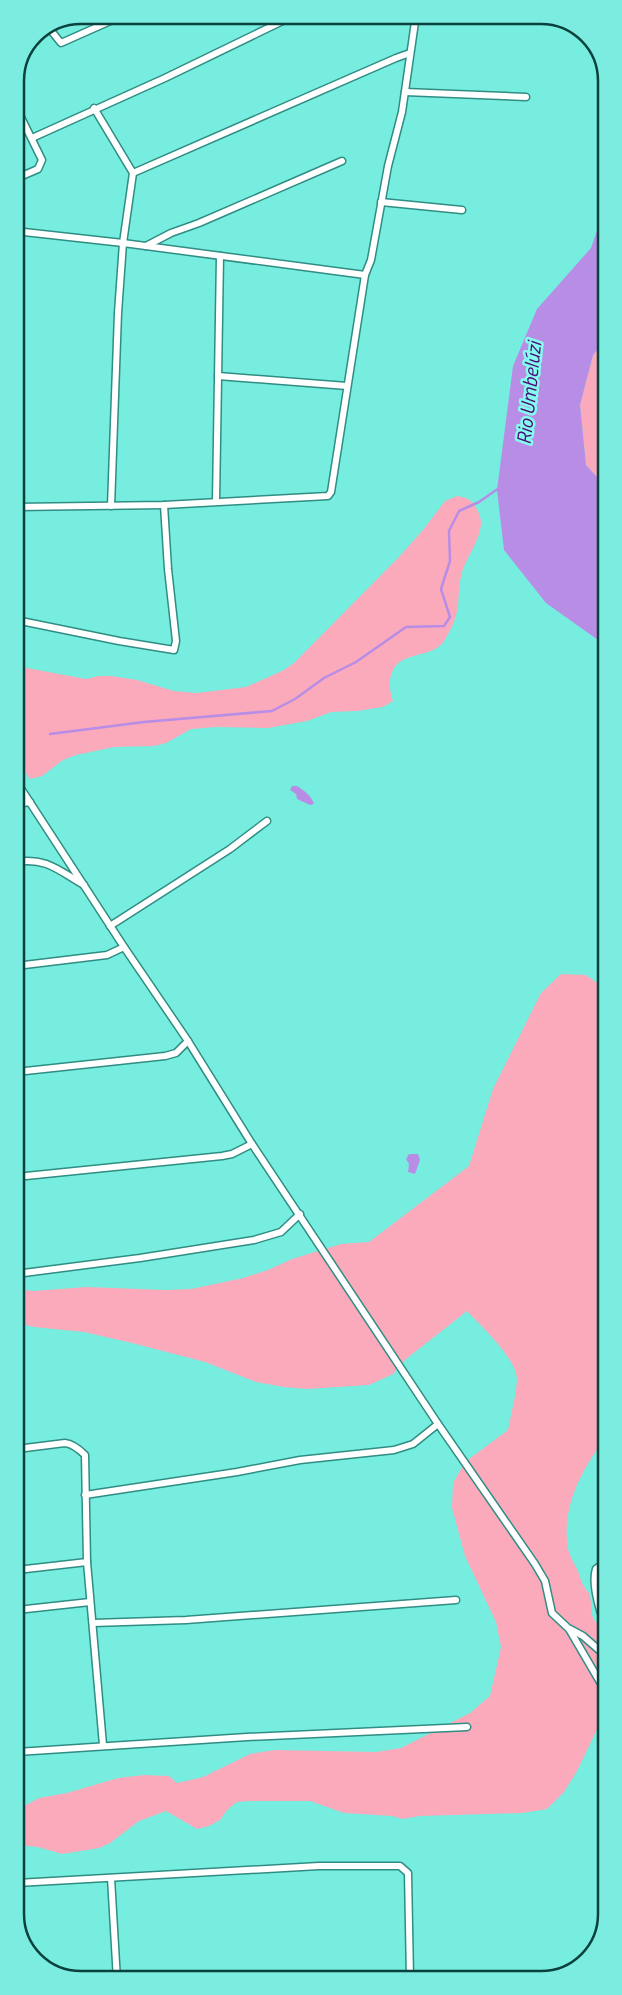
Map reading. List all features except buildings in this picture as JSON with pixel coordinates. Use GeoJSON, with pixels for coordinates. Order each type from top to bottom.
{"type":"FeatureCollection","features":[{"type":"Feature","properties":{"kind":"street"},"geometry":{"type":"LineString","coordinates":[[52,32],[61,43],[104,24]]}},
{"type":"Feature","properties":{"kind":"street"},"geometry":{"type":"LineString","coordinates":[[32,138],[94,108],[165,78],[276,24]]}},
{"type":"Feature","properties":{"kind":"street"},"geometry":{"type":"LineString","coordinates":[[24,506],[164,505],[328,496],[331,492],[365,275],[371,260],[381,202],[405,92],[415,24]]}},
{"type":"Feature","properties":{"kind":"street"},"geometry":{"type":"LineString","coordinates":[[133,173],[410,53]]}},
{"type":"Feature","properties":{"kind":"street"},"geometry":{"type":"LineString","coordinates":[[405,92],[526,97]]}},
{"type":"Feature","properties":{"kind":"street"},"geometry":{"type":"LineString","coordinates":[[94,108],[133,173],[123,243],[118,313],[111,506]]}},
{"type":"Feature","properties":{"kind":"street"},"geometry":{"type":"LineString","coordinates":[[24,122],[42,160],[38,169],[24,175]]}},
{"type":"Feature","properties":{"kind":"street"},"geometry":{"type":"LineString","coordinates":[[146,246],[171,233],[199,223],[342,160]]}},
{"type":"Feature","properties":{"kind":"street"},"geometry":{"type":"LineString","coordinates":[[381,202],[462,210]]}},
{"type":"Feature","properties":{"kind":"street"},"geometry":{"type":"LineString","coordinates":[[24,232],[365,275]]}},
{"type":"Feature","properties":{"kind":"street"},"geometry":{"type":"LineString","coordinates":[[216,501],[220,256]]}},
{"type":"Feature","properties":{"kind":"street"},"geometry":{"type":"LineString","coordinates":[[218,376],[347,386]]}},
{"type":"Feature","properties":{"kind":"street"},"geometry":{"type":"LineString","coordinates":[[24,622],[119,642],[174,650],[176,642],[168,569],[164,505]]}},
{"type":"Feature","properties":{"kind":"street"},"geometry":{"type":"LineString","coordinates":[[24,793],[124,948],[188,1041],[252,1144],[438,1424],[535,1564],[545,1580],[552,1614],[569,1629],[583,1636],[598,1649]]}},
{"type":"Feature","properties":{"kind":"street"},"geometry":{"type":"LineString","coordinates":[[24,803],[30,802]]}},
{"type":"Feature","properties":{"kind":"street"},"geometry":{"type":"LineString","coordinates":[[110,926],[230,849],[267,821]]}},
{"type":"Feature","properties":{"kind":"street"},"geometry":{"type":"LineString","coordinates":[[24,861],[44,862],[85,886]]}},
{"type":"Feature","properties":{"kind":"street"},"geometry":{"type":"LineString","coordinates":[[24,965],[107,955],[124,948]]}},
{"type":"Feature","properties":{"kind":"street"},"geometry":{"type":"LineString","coordinates":[[24,1071],[165,1056],[176,1052],[188,1041]]}},
{"type":"Feature","properties":{"kind":"street"},"geometry":{"type":"LineString","coordinates":[[24,1175],[222,1156],[232,1154],[252,1144]]}},
{"type":"Feature","properties":{"kind":"street"},"geometry":{"type":"LineString","coordinates":[[24,1273],[254,1240],[281,1232],[300,1214]]}},
{"type":"Feature","properties":{"kind":"street"},"geometry":{"type":"LineString","coordinates":[[85,1495],[237,1472],[300,1460],[394,1450],[413,1444],[438,1424]]}},
{"type":"Feature","properties":{"kind":"street"},"geometry":{"type":"LineString","coordinates":[[24,1448],[64,1443],[80,1449],[85,1455],[87,1562],[103,1745]]}},
{"type":"Feature","properties":{"kind":"street"},"geometry":{"type":"LineString","coordinates":[[24,1569],[87,1562]]}},
{"type":"Feature","properties":{"kind":"street"},"geometry":{"type":"LineString","coordinates":[[598,1568],[594,1578],[598,1597]]}},
{"type":"Feature","properties":{"kind":"street"},"geometry":{"type":"LineString","coordinates":[[93,1623],[186,1620],[456,1600]]}},
{"type":"Feature","properties":{"kind":"street"},"geometry":{"type":"LineString","coordinates":[[24,1609],[90,1602]]}},
{"type":"Feature","properties":{"kind":"street"},"geometry":{"type":"LineString","coordinates":[[569,1629],[598,1679]]}},
{"type":"Feature","properties":{"kind":"street"},"geometry":{"type":"LineString","coordinates":[[24,1751],[103,1745],[468,1727]]}},
{"type":"Feature","properties":{"kind":"street"},"geometry":{"type":"LineString","coordinates":[[24,1883],[319,1866],[400,1866],[408,1873],[410,1971]]}},
{"type":"Feature","properties":{"kind":"street"},"geometry":{"type":"LineString","coordinates":[[111,1878],[116,1971]]}},
{"type":"Feature","properties":{"kind":"shaded area"},"geometry":{"type":"Polygon","coordinates":[[[598,349],[598,478],[586,465],[580,405],[593,355],[598,349]]]}},
{"type":"Feature","properties":{"kind":"shaded area"},"geometry":{"type":"Polygon","coordinates":[[[457,496],[467,498],[473,503],[481,519],[479,535],[462,572],[457,610],[451,629],[439,646],[433,650],[405,659],[394,668],[390,684],[393,701],[383,707],[331,712],[307,721],[268,728],[216,727],[191,729],[166,743],[154,746],[114,747],[76,755],[63,760],[42,776],[30,779],[24,771],[24,667],[86,679],[111,676],[137,680],[174,691],[197,693],[246,687],[284,670],[294,663],[398,558],[445,501],[457,496]]]}},
{"type":"Feature","properties":{"kind":"shaded area"},"geometry":{"type":"Polygon","coordinates":[[[561,974],[586,975],[598,983],[598,1448],[575,1489],[568,1518],[567,1533],[569,1551],[583,1585],[589,1593],[593,1618],[598,1624],[598,1727],[577,1771],[564,1792],[547,1809],[522,1813],[420,1816],[403,1819],[392,1816],[344,1813],[310,1801],[249,1801],[237,1802],[227,1810],[220,1820],[209,1826],[197,1829],[166,1811],[139,1821],[110,1843],[99,1848],[62,1854],[38,1847],[24,1846],[24,1806],[39,1798],[67,1793],[118,1778],[144,1775],[169,1776],[177,1783],[203,1777],[250,1754],[275,1750],[376,1752],[401,1748],[470,1713],[490,1696],[501,1647],[496,1622],[465,1556],[452,1508],[453,1483],[465,1462],[508,1430],[517,1380],[511,1362],[505,1353],[467,1311],[406,1359],[393,1374],[369,1385],[307,1389],[256,1382],[205,1362],[84,1332],[24,1325],[24,1290],[34,1291],[86,1287],[191,1289],[243,1278],[268,1270],[292,1259],[341,1244],[369,1242],[469,1166],[493,1089],[541,993],[561,974]]]}},
{"type":"Feature","properties":{"kind":"water","name":"Rio Umbelúzi"},"geometry":{"type":"Polygon","coordinates":[[[598,228],[598,349],[593,355],[580,405],[586,465],[598,478],[598,640],[546,603],[504,550],[497,490],[513,366],[537,309],[591,248],[598,228]]]}},
{"type":"Feature","properties":{"kind":"water"},"geometry":{"type":"Polygon","coordinates":[[[292,786],[297,786],[304,791],[314,804],[310,805],[297,799],[296,794],[290,790],[292,786]]]}},
{"type":"Feature","properties":{"kind":"water"},"geometry":{"type":"Polygon","coordinates":[[[409,1154],[418,1154],[420,1160],[415,1174],[408,1172],[409,1164],[406,1159],[409,1154]]]}},
{"type":"Feature","properties":{"kind":"waterway"},"geometry":{"type":"LineString","coordinates":[[50,734],[144,722],[272,711],[295,699],[324,678],[356,662],[406,627],[444,626],[450,617],[441,589],[450,561],[449,531],[459,511],[479,502],[499,488]]}}]}
